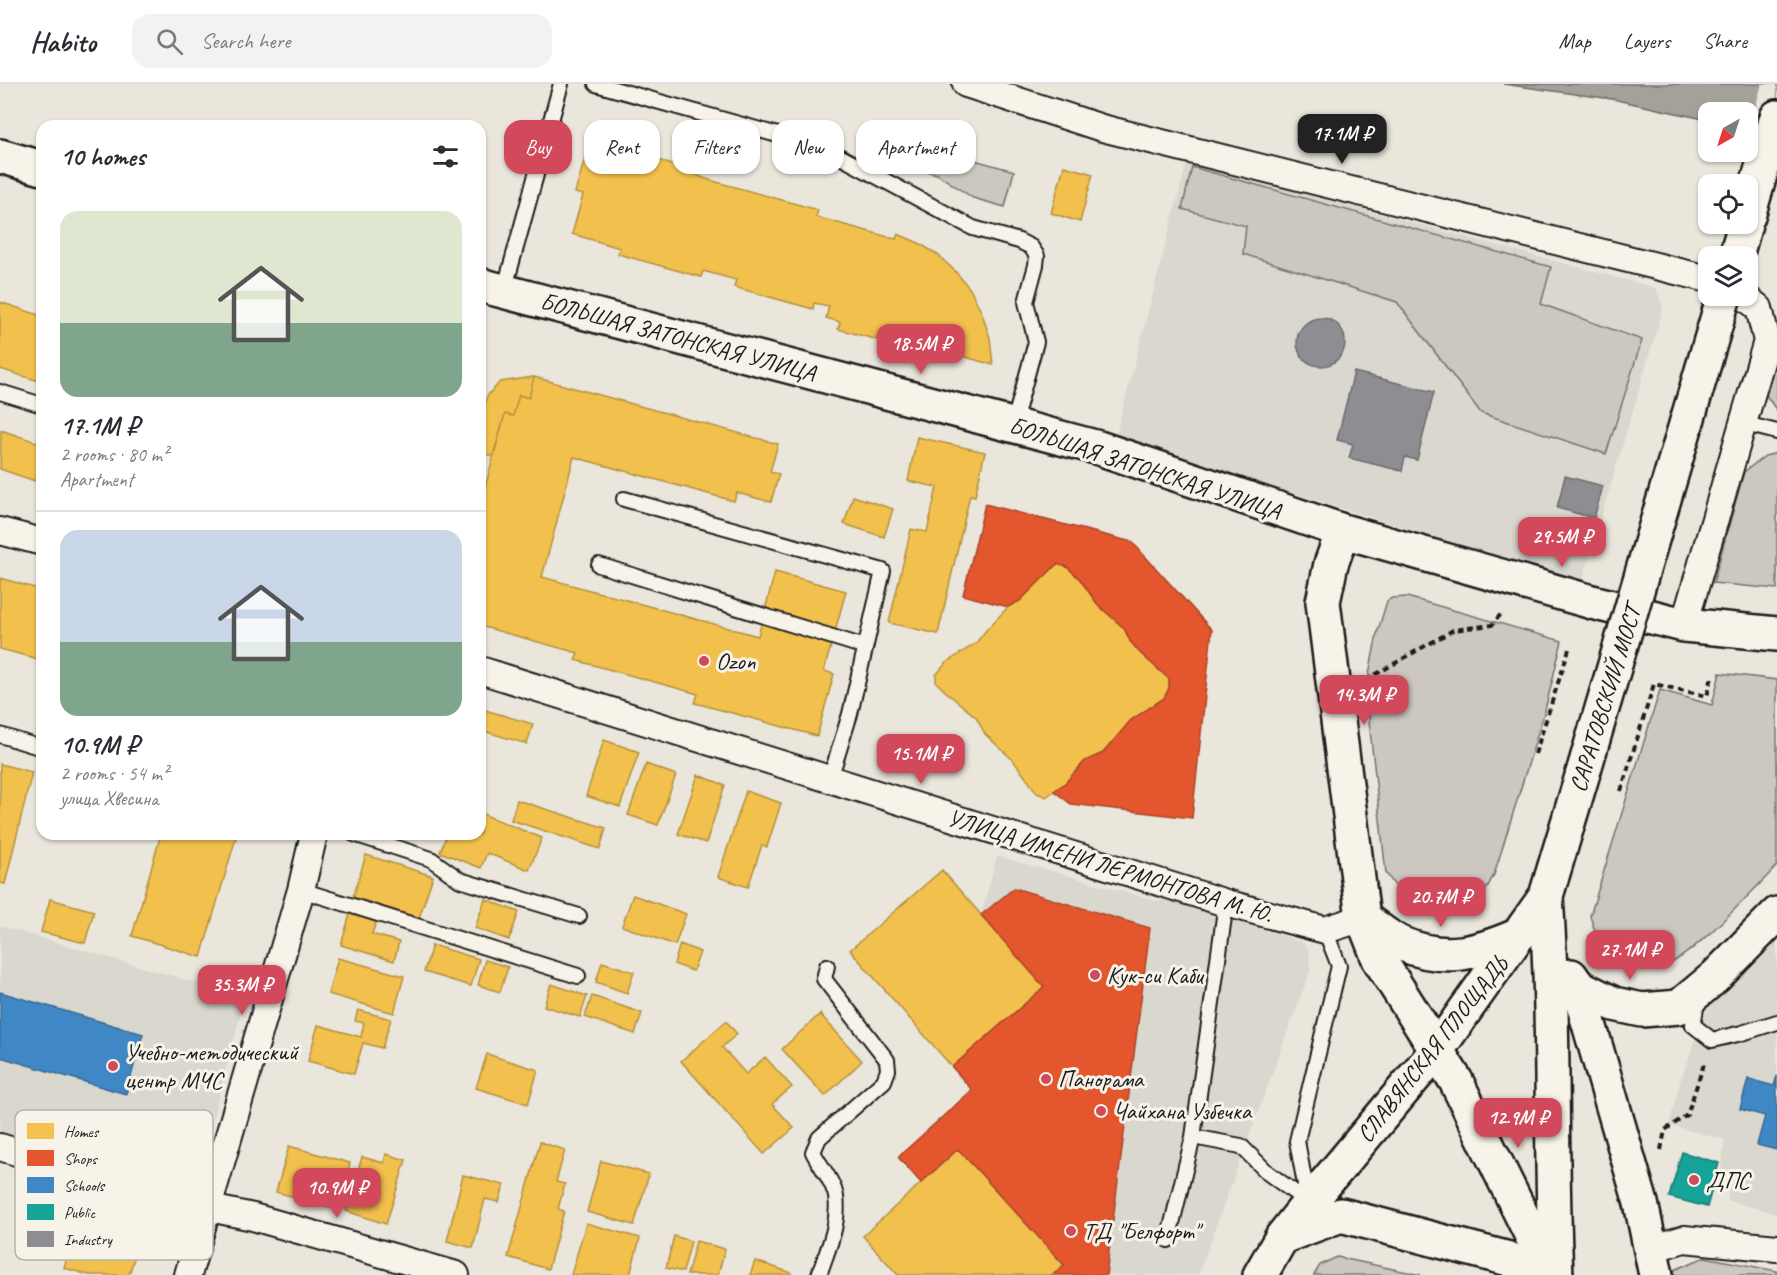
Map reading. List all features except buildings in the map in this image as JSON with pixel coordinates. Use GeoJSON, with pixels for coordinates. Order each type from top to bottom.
{"type":"FeatureCollection","features":[{"type":"Feature","properties":{"kind":"street"},"geometry":{"type":"LineString","coordinates":[[966,84],[1102,128],[1698,277]]}},
{"type":"Feature","properties":{"kind":"street"},"geometry":{"type":"LineString","coordinates":[[1758,182],[1777,117]]}},
{"type":"Feature","properties":{"kind":"street"},"geometry":{"type":"LineString","coordinates":[[0,156],[36,166]]}},
{"type":"Feature","properties":{"kind":"street","name":"БОЛЬШАЯ ЗАТОНСКАЯ УЛИЦА"},"geometry":{"type":"LineString","coordinates":[[492,288],[1099,448],[1343,531],[1434,556],[1502,578],[1684,625],[1777,634]]}},
{"type":"Feature","properties":{"kind":"street","name":"САРАТОВСКИЙ МОСТ"},"geometry":{"type":"LineString","coordinates":[[1546,896],[1721,306]]}},
{"type":"Feature","properties":{"kind":"street"},"geometry":{"type":"LineString","coordinates":[[1684,625],[1767,340],[1756,306]]}},
{"type":"Feature","properties":{"kind":"street"},"geometry":{"type":"LineString","coordinates":[[0,531],[36,540]]}},
{"type":"Feature","properties":{"kind":"street"},"geometry":{"type":"LineString","coordinates":[[1343,531],[1331,564],[1323,602],[1363,918],[1379,958],[1456,1081],[1551,1275]]}},
{"type":"Feature","properties":{"kind":"street","name":"УЛИЦА ИМЕНИ ЛЕРМОНТОВА М. Ю."},"geometry":{"type":"LineString","coordinates":[[486,672],[1226,903],[1325,930]]}},
{"type":"Feature","properties":{"kind":"street"},"geometry":{"type":"LineString","coordinates":[[213,1191],[301,890],[313,840]]}},
{"type":"Feature","properties":{"kind":"street"},"geometry":{"type":"LineString","coordinates":[[1546,896],[1550,950],[1556,1275]]}},
{"type":"Feature","properties":{"kind":"street","name":"СЛАВЯНСКАЯ ПЛОЩАДЬ"},"geometry":{"type":"LineString","coordinates":[[1260,1275],[1282,1237],[1437,1050],[1546,896]]}},
{"type":"Feature","properties":{"kind":"street"},"geometry":{"type":"LineString","coordinates":[[1578,986],[1614,1004],[1642,1010],[1679,1007],[1715,977],[1777,914]]}},
{"type":"Feature","properties":{"kind":"street"},"geometry":{"type":"LineString","coordinates":[[1325,930],[1363,918]]}},
{"type":"Feature","properties":{"kind":"street"},"geometry":{"type":"LineString","coordinates":[[1363,918],[1401,944],[1436,954],[1486,949],[1519,935]]}},
{"type":"Feature","properties":{"kind":"street"},"geometry":{"type":"LineString","coordinates":[[1550,950],[1578,986],[1641,1203],[1654,1262],[1684,1239],[1777,1248]]}},
{"type":"Feature","properties":{"kind":"street"},"geometry":{"type":"LineString","coordinates":[[0,1147],[15,1151]]}},
{"type":"Feature","properties":{"kind":"street"},"geometry":{"type":"LineString","coordinates":[[213,1209],[253,1217],[456,1275]]}},
{"type":"Feature","properties":{"kind":"street"},"geometry":{"type":"LineString","coordinates":[[1282,1237],[1341,1215],[1509,1259],[1535,1275]]}},
{"type":"Feature","properties":{"kind":"street"},"geometry":{"type":"LineString","coordinates":[[188,1275],[192,1260]]}},
{"type":"Feature","properties":{"kind":"lane"},"geometry":{"type":"LineString","coordinates":[[492,288],[561,84]]}},
{"type":"Feature","properties":{"kind":"lane"},"geometry":{"type":"LineString","coordinates":[[597,84],[824,148],[973,228],[1018,241],[1030,247],[1036,256],[1036,265],[1026,302],[1036,342],[1013,426]]}},
{"type":"Feature","properties":{"kind":"lane"},"geometry":{"type":"LineString","coordinates":[[0,392],[36,403]]}},
{"type":"Feature","properties":{"kind":"lane"},"geometry":{"type":"LineString","coordinates":[[1742,423],[1777,432]]}},
{"type":"Feature","properties":{"kind":"lane"},"geometry":{"type":"LineString","coordinates":[[624,499],[883,571],[850,714],[830,779]]}},
{"type":"Feature","properties":{"kind":"lane"},"geometry":{"type":"LineString","coordinates":[[599,565],[865,647]]}},
{"type":"Feature","properties":{"kind":"lane"},"geometry":{"type":"LineString","coordinates":[[0,735],[36,746]]}},
{"type":"Feature","properties":{"kind":"lane"},"geometry":{"type":"LineString","coordinates":[[372,840],[431,859],[460,880],[579,916]]}},
{"type":"Feature","properties":{"kind":"lane"},"geometry":{"type":"LineString","coordinates":[[301,890],[578,976]]}},
{"type":"Feature","properties":{"kind":"lane"},"geometry":{"type":"LineString","coordinates":[[1168,1240],[1193,1137],[1226,903]]}},
{"type":"Feature","properties":{"kind":"lane"},"geometry":{"type":"LineString","coordinates":[[1309,1203],[1297,1141],[1339,966],[1325,930]]}},
{"type":"Feature","properties":{"kind":"lane"},"geometry":{"type":"LineString","coordinates":[[819,1275],[835,1227],[836,1196],[813,1152],[819,1138],[884,1081],[888,1070],[887,1060],[824,979],[826,966]]}},
{"type":"Feature","properties":{"kind":"lane"},"geometry":{"type":"LineString","coordinates":[[1715,977],[1697,1003],[1693,1025],[1712,1040],[1777,1022]]}},
{"type":"Feature","properties":{"kind":"lane"},"geometry":{"type":"LineString","coordinates":[[1193,1137],[1241,1146],[1268,1173],[1309,1203]]}},
{"type":"Feature","properties":{"kind":"path"},"geometry":{"type":"LineString","coordinates":[[1358,685],[1453,630],[1492,625],[1501,614]]}},
{"type":"Feature","properties":{"kind":"path"},"geometry":{"type":"LineString","coordinates":[[1536,754],[1569,649]]}},
{"type":"Feature","properties":{"kind":"path"},"geometry":{"type":"LineString","coordinates":[[1621,791],[1654,684],[1707,696],[1712,677]]}},
{"type":"Feature","properties":{"kind":"path"},"geometry":{"type":"LineString","coordinates":[[1660,1160],[1665,1130],[1687,1114],[1712,1040]]}},
{"type":"Feature","properties":{"kind":"shaded area"},"geometry":{"type":"Polygon","coordinates":[[[1503,84],[1777,84],[1777,136],[1758,131],[1758,102],[1698,102],[1698,118],[1612,99],[1503,84]]]}},
{"type":"Feature","properties":{"kind":"shaded area"},"geometry":{"type":"Polygon","coordinates":[[[976,160],[1014,171],[1005,207],[973,198],[937,174],[976,174],[976,160]]]}},
{"type":"Feature","properties":{"kind":"shaded area"},"geometry":{"type":"Polygon","coordinates":[[[1187,162],[1656,288],[1663,309],[1582,582],[1115,439],[1187,162]]]}},
{"type":"Feature","properties":{"kind":"shaded area"},"geometry":{"type":"Polygon","coordinates":[[[1192,167],[1551,267],[1541,304],[1642,340],[1606,454],[1481,413],[1397,302],[1243,254],[1246,226],[1182,209],[1192,167]]]}},
{"type":"Feature","properties":{"kind":"shaded area"},"geometry":{"type":"Polygon","coordinates":[[[1777,351],[1777,411],[1766,395],[1777,351]]]}},
{"type":"Feature","properties":{"kind":"shaded area"},"geometry":{"type":"Polygon","coordinates":[[[1777,453],[1777,589],[1713,583],[1744,472],[1765,456],[1777,453]]]}},
{"type":"Feature","properties":{"kind":"shaded area"},"geometry":{"type":"Polygon","coordinates":[[[1407,597],[1562,641],[1545,710],[1494,875],[1484,893],[1476,900],[1459,906],[1440,908],[1415,903],[1402,894],[1386,873],[1369,721],[1369,674],[1377,634],[1387,601],[1392,598],[1407,597]]]}},
{"type":"Feature","properties":{"kind":"shaded area"},"geometry":{"type":"Polygon","coordinates":[[[1720,673],[1777,680],[1777,866],[1704,939],[1673,962],[1662,966],[1635,962],[1605,948],[1598,938],[1590,916],[1660,690],[1712,705],[1720,673]]]}},
{"type":"Feature","properties":{"kind":"shaded area"},"geometry":{"type":"Polygon","coordinates":[[[997,856],[1158,901],[1168,897],[1302,942],[1309,951],[1310,971],[1198,1275],[1052,1275],[921,1183],[898,1157],[972,1091],[952,1067],[1044,988],[981,915],[997,856]]]}},
{"type":"Feature","properties":{"kind":"shaded area","name":"Учебно-методический центр МЧС"},"geometry":{"type":"Polygon","coordinates":[[[0,926],[245,997],[213,1118],[213,1110],[15,1110],[15,1140],[0,1136],[0,926]]]}},
{"type":"Feature","properties":{"kind":"shaded area"},"geometry":{"type":"Polygon","coordinates":[[[1777,939],[1777,1214],[1727,1200],[1730,1183],[1728,1175],[1721,1172],[1725,1140],[1669,1125],[1681,1079],[1704,1015],[1719,994],[1777,939]]]}},
{"type":"Feature","properties":{"kind":"shaded area"},"geometry":{"type":"Polygon","coordinates":[[[1337,1257],[1421,1275],[1314,1275],[1320,1265],[1337,1257]]]}},
{"type":"Feature","properties":{"kind":"shaded area"},"geometry":{"type":"Polygon","coordinates":[[[1705,1257],[1777,1271],[1777,1275],[1675,1275],[1674,1270],[1705,1257]]]}},
{"type":"Feature","properties":{"kind":"pier"},"geometry":{"type":"Polygon","coordinates":[[[1762,84],[1777,84],[1777,139],[1758,135],[1757,102],[1762,84]]]}},
{"type":"Feature","properties":{"kind":"place","name":"Ozon"},"geometry":{"type":"Point","coordinates":[704,661]}},
{"type":"Feature","properties":{"kind":"place","name":"Кук-си Каби"},"geometry":{"type":"Point","coordinates":[1095,975]}},
{"type":"Feature","properties":{"kind":"place","name":"Учебно-методический центр МЧС"},"geometry":{"type":"Point","coordinates":[113,1066]}},
{"type":"Feature","properties":{"kind":"place","name":"Панорама"},"geometry":{"type":"Point","coordinates":[1046,1079]}},
{"type":"Feature","properties":{"kind":"place","name":"Чайхана Узбечка"},"geometry":{"type":"Point","coordinates":[1101,1111]}},
{"type":"Feature","properties":{"kind":"place","name":"ДПС"},"geometry":{"type":"Point","coordinates":[1694,1180]}},
{"type":"Feature","properties":{"kind":"place","name":"ТД \"Белфорт\""},"geometry":{"type":"Point","coordinates":[1071,1231]}}]}
